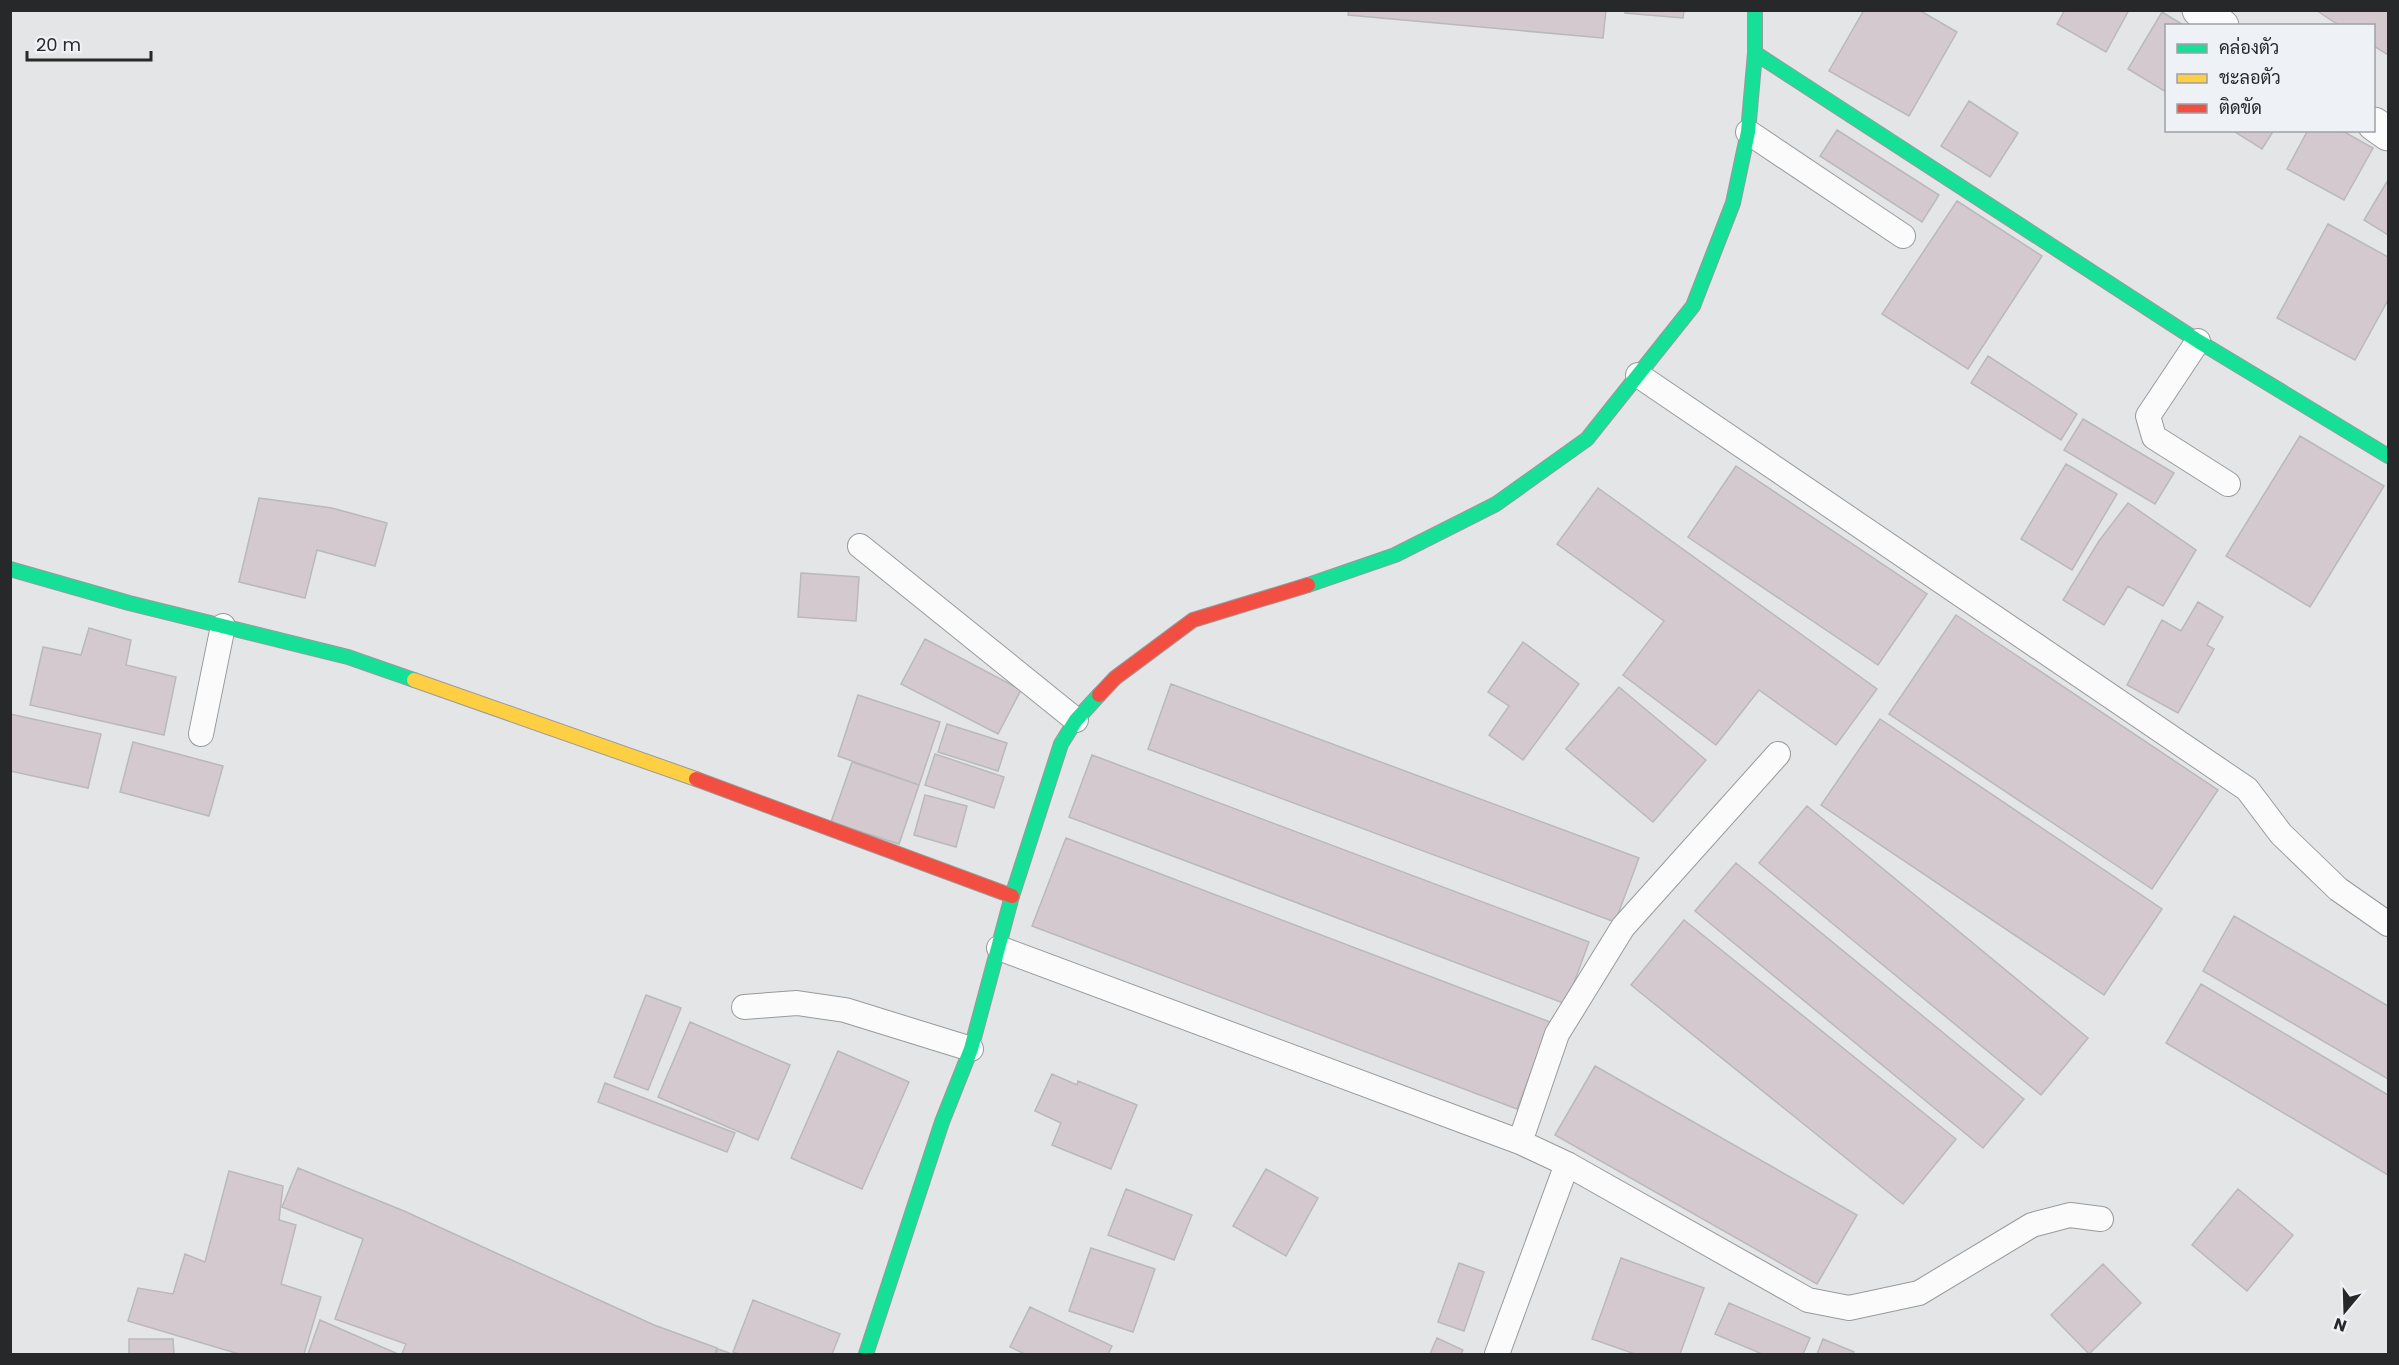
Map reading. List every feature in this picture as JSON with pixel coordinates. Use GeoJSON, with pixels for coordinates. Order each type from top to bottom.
{"type":"FeatureCollection","features":[{"type":"Feature","properties":{"kind":"street"},"geometry":{"type":"LineString","coordinates":[[866,1354],[942,1122],[971,1049],[1011,896],[1061,744],[1076,720],[1115,678],[1193,620],[1302,587],[1395,555],[1496,504],[1587,438],[1693,306],[1733,202],[1748,132],[1755,53],[1755,10]]}},
{"type":"Feature","properties":{"kind":"street"},"geometry":{"type":"LineString","coordinates":[[2199,10],[2219,24]]}},
{"type":"Feature","properties":{"kind":"street"},"geometry":{"type":"LineString","coordinates":[[1755,53],[2198,341],[2388,456]]}},
{"type":"Feature","properties":{"kind":"street"},"geometry":{"type":"LineString","coordinates":[[2375,125],[2388,134]]}},
{"type":"Feature","properties":{"kind":"street"},"geometry":{"type":"LineString","coordinates":[[10,569],[129,603],[370,665],[632,755],[1011,896]]}},
{"type":"Feature","properties":{"kind":"lane"},"geometry":{"type":"LineString","coordinates":[[1748,132],[1903,236]]}},
{"type":"Feature","properties":{"kind":"lane"},"geometry":{"type":"LineString","coordinates":[[2198,341],[2148,416],[2154,437],[2228,484]]}},
{"type":"Feature","properties":{"kind":"lane"},"geometry":{"type":"LineString","coordinates":[[1638,375],[2247,789],[2281,834],[2338,889],[2388,924]]}},
{"type":"Feature","properties":{"kind":"lane"},"geometry":{"type":"LineString","coordinates":[[860,546],[1076,720]]}},
{"type":"Feature","properties":{"kind":"lane"},"geometry":{"type":"LineString","coordinates":[[201,734],[223,626]]}},
{"type":"Feature","properties":{"kind":"lane"},"geometry":{"type":"LineString","coordinates":[[1520,1142],[1557,1034],[1623,927],[1778,754]]}},
{"type":"Feature","properties":{"kind":"lane"},"geometry":{"type":"LineString","coordinates":[[999,948],[1520,1142],[1567,1164],[1808,1300],[1849,1308],[1919,1293],[2032,1225],[2070,1215],[2101,1220]]}},
{"type":"Feature","properties":{"kind":"lane"},"geometry":{"type":"LineString","coordinates":[[744,1006],[797,1003],[845,1010],[971,1049]]}},
{"type":"Feature","properties":{"kind":"lane"},"geometry":{"type":"LineString","coordinates":[[1497,1354],[1567,1164]]}},
{"type":"Feature","properties":{"kind":"building"},"geometry":{"type":"Polygon","coordinates":[[[1349,10],[1606,10],[1603,38],[1348,15],[1349,10]]]}},
{"type":"Feature","properties":{"kind":"building"},"geometry":{"type":"Polygon","coordinates":[[[1626,10],[1684,10],[1683,18],[1625,13],[1626,10]]]}},
{"type":"Feature","properties":{"kind":"building"},"geometry":{"type":"Polygon","coordinates":[[[1864,10],[1919,10],[1957,32],[1909,116],[1829,71],[1864,10]]]}},
{"type":"Feature","properties":{"kind":"building"},"geometry":{"type":"Polygon","coordinates":[[[2065,10],[2129,10],[2106,52],[2057,24],[2065,10]]]}},
{"type":"Feature","properties":{"kind":"building"},"geometry":{"type":"Polygon","coordinates":[[[2316,10],[2388,10],[2388,55],[2375,47],[2375,24],[2337,24],[2316,10]]]}},
{"type":"Feature","properties":{"kind":"building"},"geometry":{"type":"Polygon","coordinates":[[[2162,12],[2182,24],[2165,24],[2165,91],[2128,69],[2162,12]]]}},
{"type":"Feature","properties":{"kind":"building"},"geometry":{"type":"Polygon","coordinates":[[[1969,101],[2018,133],[1990,177],[1941,146],[1969,101]]]}},
{"type":"Feature","properties":{"kind":"building"},"geometry":{"type":"Polygon","coordinates":[[[1837,130],[1939,195],[1922,222],[1820,156],[1837,130]]]}},
{"type":"Feature","properties":{"kind":"building"},"geometry":{"type":"Polygon","coordinates":[[[2235,132],[2273,132],[2262,149],[2235,132]]]}},
{"type":"Feature","properties":{"kind":"building"},"geometry":{"type":"Polygon","coordinates":[[[2307,132],[2345,132],[2373,148],[2344,200],[2287,169],[2307,132]]]}},
{"type":"Feature","properties":{"kind":"building"},"geometry":{"type":"Polygon","coordinates":[[[2388,180],[2388,235],[2364,220],[2388,180]]]}},
{"type":"Feature","properties":{"kind":"building"},"geometry":{"type":"Polygon","coordinates":[[[1957,201],[2042,256],[1968,369],[1882,314],[1957,201]]]}},
{"type":"Feature","properties":{"kind":"building"},"geometry":{"type":"Polygon","coordinates":[[[2328,224],[2388,257],[2388,300],[2355,360],[2277,318],[2328,224]]]}},
{"type":"Feature","properties":{"kind":"building"},"geometry":{"type":"Polygon","coordinates":[[[1988,356],[2077,414],[2061,440],[1971,383],[1988,356]]]}},
{"type":"Feature","properties":{"kind":"building"},"geometry":{"type":"Polygon","coordinates":[[[2083,419],[2174,473],[2155,504],[2064,450],[2083,419]]]}},
{"type":"Feature","properties":{"kind":"building"},"geometry":{"type":"Polygon","coordinates":[[[2300,436],[2384,486],[2310,607],[2226,556],[2300,436]]]}},
{"type":"Feature","properties":{"kind":"building"},"geometry":{"type":"Polygon","coordinates":[[[2066,464],[2117,494],[2072,570],[2021,539],[2066,464]]]}},
{"type":"Feature","properties":{"kind":"building"},"geometry":{"type":"Polygon","coordinates":[[[1736,466],[1927,594],[1878,665],[1688,537],[1736,466]]]}},
{"type":"Feature","properties":{"kind":"building"},"geometry":{"type":"Polygon","coordinates":[[[1598,488],[1877,689],[1836,745],[1759,690],[1716,745],[1623,675],[1664,621],[1557,544],[1598,488]]]}},
{"type":"Feature","properties":{"kind":"building"},"geometry":{"type":"Polygon","coordinates":[[[259,498],[332,508],[387,523],[375,566],[317,550],[305,598],[239,582],[259,498]]]}},
{"type":"Feature","properties":{"kind":"building"},"geometry":{"type":"Polygon","coordinates":[[[2128,503],[2196,550],[2163,606],[2128,586],[2104,625],[2063,600],[2099,541],[2128,503]]]}},
{"type":"Feature","properties":{"kind":"building"},"geometry":{"type":"Polygon","coordinates":[[[801,573],[859,577],[856,621],[798,617],[801,573]]]}},
{"type":"Feature","properties":{"kind":"building"},"geometry":{"type":"Polygon","coordinates":[[[2198,602],[2223,617],[2207,645],[2214,649],[2178,713],[2127,685],[2162,620],[2181,631],[2198,602]]]}},
{"type":"Feature","properties":{"kind":"building"},"geometry":{"type":"Polygon","coordinates":[[[1956,615],[2218,790],[2152,889],[1889,714],[1956,615]]]}},
{"type":"Feature","properties":{"kind":"building"},"geometry":{"type":"Polygon","coordinates":[[[89,628],[131,640],[126,665],[176,677],[164,735],[30,705],[43,647],[81,655],[89,628]]]}},
{"type":"Feature","properties":{"kind":"building"},"geometry":{"type":"Polygon","coordinates":[[[925,639],[1021,690],[998,734],[901,684],[925,639]]]}},
{"type":"Feature","properties":{"kind":"building"},"geometry":{"type":"Polygon","coordinates":[[[1523,642],[1579,684],[1523,760],[1489,735],[1509,706],[1488,692],[1523,642]]]}},
{"type":"Feature","properties":{"kind":"building"},"geometry":{"type":"Polygon","coordinates":[[[1171,684],[1639,858],[1615,922],[1148,749],[1171,684]]]}},
{"type":"Feature","properties":{"kind":"building"},"geometry":{"type":"Polygon","coordinates":[[[1619,687],[1706,760],[1653,822],[1566,749],[1619,687]]]}},
{"type":"Feature","properties":{"kind":"building"},"geometry":{"type":"Polygon","coordinates":[[[858,695],[940,722],[919,785],[838,756],[858,695]]]}},
{"type":"Feature","properties":{"kind":"building"},"geometry":{"type":"Polygon","coordinates":[[[10,714],[101,734],[88,788],[10,771],[10,714]]]}},
{"type":"Feature","properties":{"kind":"building"},"geometry":{"type":"Polygon","coordinates":[[[1880,719],[2162,909],[2104,995],[1821,805],[1880,719]]]}},
{"type":"Feature","properties":{"kind":"building"},"geometry":{"type":"Polygon","coordinates":[[[947,724],[1007,743],[998,771],[938,752],[947,724]]]}},
{"type":"Feature","properties":{"kind":"building"},"geometry":{"type":"Polygon","coordinates":[[[133,742],[223,766],[209,816],[120,792],[133,742]]]}},
{"type":"Feature","properties":{"kind":"building"},"geometry":{"type":"Polygon","coordinates":[[[935,754],[1004,777],[994,808],[925,785],[935,754]]]}},
{"type":"Feature","properties":{"kind":"building"},"geometry":{"type":"Polygon","coordinates":[[[1092,755],[1589,942],[1566,1004],[1069,817],[1092,755]]]}},
{"type":"Feature","properties":{"kind":"building"},"geometry":{"type":"Polygon","coordinates":[[[852,762],[919,785],[899,844],[831,822],[852,762]]]}},
{"type":"Feature","properties":{"kind":"building"},"geometry":{"type":"Polygon","coordinates":[[[925,795],[967,806],[956,847],[914,835],[925,795]]]}},
{"type":"Feature","properties":{"kind":"building"},"geometry":{"type":"Polygon","coordinates":[[[1807,806],[2088,1038],[2041,1095],[1759,863],[1807,806]]]}},
{"type":"Feature","properties":{"kind":"building"},"geometry":{"type":"Polygon","coordinates":[[[1066,838],[1550,1022],[1517,1109],[1032,926],[1066,838]]]}},
{"type":"Feature","properties":{"kind":"building"},"geometry":{"type":"Polygon","coordinates":[[[1736,863],[2024,1099],[1983,1148],[1695,911],[1736,863]]]}},
{"type":"Feature","properties":{"kind":"building"},"geometry":{"type":"Polygon","coordinates":[[[2234,916],[2388,1006],[2388,1079],[2203,971],[2234,916]]]}},
{"type":"Feature","properties":{"kind":"building"},"geometry":{"type":"Polygon","coordinates":[[[1684,920],[1956,1139],[1903,1204],[1631,985],[1684,920]]]}},
{"type":"Feature","properties":{"kind":"building"},"geometry":{"type":"Polygon","coordinates":[[[2201,984],[2388,1095],[2388,1175],[2166,1043],[2201,984]]]}},
{"type":"Feature","properties":{"kind":"building"},"geometry":{"type":"Polygon","coordinates":[[[646,995],[681,1008],[648,1090],[614,1077],[646,995]]]}},
{"type":"Feature","properties":{"kind":"building"},"geometry":{"type":"Polygon","coordinates":[[[690,1022],[790,1065],[758,1140],[658,1097],[690,1022]]]}},
{"type":"Feature","properties":{"kind":"building"},"geometry":{"type":"Polygon","coordinates":[[[838,1051],[909,1082],[862,1189],[791,1158],[838,1051]]]}},
{"type":"Feature","properties":{"kind":"building"},"geometry":{"type":"Polygon","coordinates":[[[1595,1066],[1857,1215],[1817,1284],[1555,1135],[1595,1066]]]}},
{"type":"Feature","properties":{"kind":"building"},"geometry":{"type":"Polygon","coordinates":[[[1052,1074],[1077,1085],[1078,1081],[1137,1105],[1111,1169],[1052,1145],[1061,1123],[1035,1111],[1052,1074]]]}},
{"type":"Feature","properties":{"kind":"building"},"geometry":{"type":"Polygon","coordinates":[[[605,1083],[735,1133],[727,1152],[598,1102],[605,1083]]]}},
{"type":"Feature","properties":{"kind":"building"},"geometry":{"type":"Polygon","coordinates":[[[298,1168],[404,1211],[654,1325],[717,1348],[715,1354],[402,1354],[406,1344],[335,1319],[363,1239],[282,1207],[298,1168]]]}},
{"type":"Feature","properties":{"kind":"building"},"geometry":{"type":"Polygon","coordinates":[[[1266,1169],[1318,1198],[1286,1256],[1233,1226],[1266,1169]]]}},
{"type":"Feature","properties":{"kind":"building"},"geometry":{"type":"Polygon","coordinates":[[[229,1171],[283,1186],[279,1220],[296,1225],[281,1284],[321,1297],[304,1354],[239,1354],[128,1321],[138,1288],[173,1294],[185,1254],[205,1262],[229,1171]]]}},
{"type":"Feature","properties":{"kind":"building"},"geometry":{"type":"Polygon","coordinates":[[[1126,1189],[1192,1215],[1174,1260],[1108,1235],[1126,1189]]]}},
{"type":"Feature","properties":{"kind":"building"},"geometry":{"type":"Polygon","coordinates":[[[2238,1189],[2293,1235],[2247,1291],[2192,1245],[2238,1189]]]}},
{"type":"Feature","properties":{"kind":"building"},"geometry":{"type":"Polygon","coordinates":[[[1091,1248],[1155,1269],[1133,1332],[1069,1311],[1091,1248]]]}},
{"type":"Feature","properties":{"kind":"building"},"geometry":{"type":"Polygon","coordinates":[[[1621,1258],[1704,1288],[1680,1354],[1635,1354],[1592,1339],[1621,1258]]]}},
{"type":"Feature","properties":{"kind":"building"},"geometry":{"type":"Polygon","coordinates":[[[1459,1263],[1484,1272],[1464,1331],[1438,1322],[1459,1263]]]}},
{"type":"Feature","properties":{"kind":"building"},"geometry":{"type":"Polygon","coordinates":[[[2103,1264],[2141,1303],[2089,1354],[2051,1315],[2103,1264]]]}},
{"type":"Feature","properties":{"kind":"building"},"geometry":{"type":"Polygon","coordinates":[[[753,1300],[840,1334],[832,1354],[739,1354],[733,1352],[753,1300]]]}},
{"type":"Feature","properties":{"kind":"building"},"geometry":{"type":"Polygon","coordinates":[[[1729,1303],[1810,1338],[1803,1354],[1762,1354],[1715,1334],[1729,1303]]]}},
{"type":"Feature","properties":{"kind":"building"},"geometry":{"type":"Polygon","coordinates":[[[1030,1307],[1112,1346],[1108,1354],[1025,1354],[1010,1347],[1030,1307]]]}},
{"type":"Feature","properties":{"kind":"building"},"geometry":{"type":"Polygon","coordinates":[[[320,1320],[398,1354],[308,1354],[320,1320]]]}},
{"type":"Feature","properties":{"kind":"building"},"geometry":{"type":"Polygon","coordinates":[[[1437,1338],[1463,1350],[1461,1354],[1430,1354],[1437,1338]]]}},
{"type":"Feature","properties":{"kind":"building"},"geometry":{"type":"Polygon","coordinates":[[[129,1339],[173,1339],[174,1354],[129,1354],[129,1339]]]}},
{"type":"Feature","properties":{"kind":"building"},"geometry":{"type":"Polygon","coordinates":[[[1823,1339],[1854,1352],[1853,1354],[1817,1354],[1823,1339]]]}},
{"type":"Feature","properties":{"kind":"building"},"geometry":{"type":"Polygon","coordinates":[[[718,1349],[732,1354],[716,1354],[718,1349]]]}},
{"type":"Feature","properties":{"kind":"traffic: fast"},"geometry":{"type":"LineString","coordinates":[[1308,585],[1395,555],[1496,504],[1587,439],[1693,306],[1733,203],[1748,132],[1755,53],[1755,10]]}},
{"type":"Feature","properties":{"kind":"traffic: fast"},"geometry":{"type":"LineString","coordinates":[[1755,53],[2198,341],[2388,456]]}},
{"type":"Feature","properties":{"kind":"traffic: fast"},"geometry":{"type":"LineString","coordinates":[[10,569],[129,603],[348,657],[414,680]]}},
{"type":"Feature","properties":{"kind":"traffic: fast"},"geometry":{"type":"LineString","coordinates":[[866,1354],[942,1122],[971,1049],[1012,896],[1061,744],[1076,720],[1099,695]]}},
{"type":"Feature","properties":{"kind":"traffic: slow"},"geometry":{"type":"LineString","coordinates":[[414,680],[696,779]]}},
{"type":"Feature","properties":{"kind":"traffic: jam"},"geometry":{"type":"LineString","coordinates":[[1099,695],[1115,678],[1193,620],[1308,585]]}},
{"type":"Feature","properties":{"kind":"traffic: jam"},"geometry":{"type":"LineString","coordinates":[[696,779],[1012,896]]}}]}
